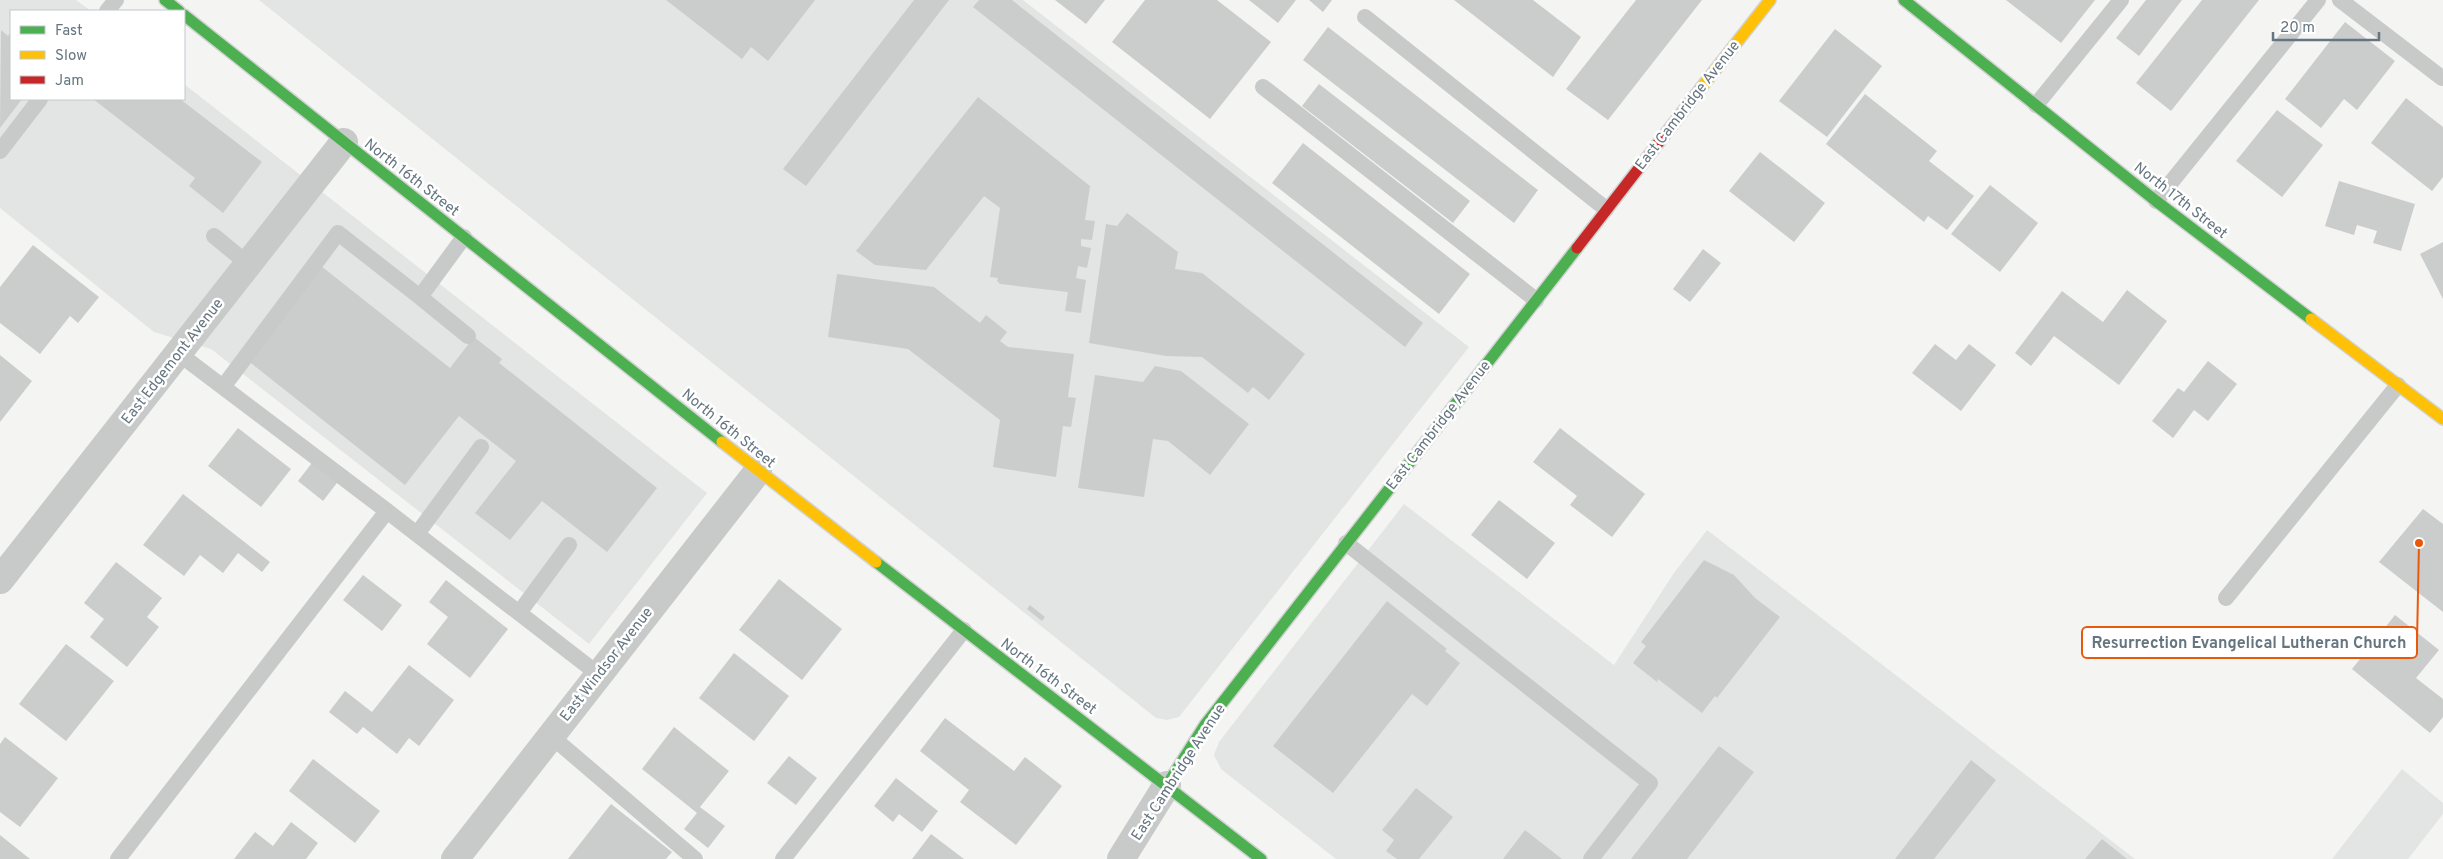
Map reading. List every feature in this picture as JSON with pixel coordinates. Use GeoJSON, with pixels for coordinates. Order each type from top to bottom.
{"type":"FeatureCollection","features":[{"type":"Feature","properties":{"kind":"street"},"geometry":{"type":"LineString","coordinates":[[165,0],[178,10]]}},
{"type":"Feature","properties":{"kind":"street","name":"East Cambridge Avenue"},"geometry":{"type":"LineString","coordinates":[[1121,859],[1205,725],[1770,0]]}},
{"type":"Feature","properties":{"kind":"street","name":"North 17th Street"},"geometry":{"type":"LineString","coordinates":[[1904,0],[2156,201],[2443,419]]}},
{"type":"Feature","properties":{"kind":"street","name":"North 16th Street"},"geometry":{"type":"LineString","coordinates":[[185,16],[758,471],[1261,859]]}},
{"type":"Feature","properties":{"kind":"street","name":"East Edgemont Avenue"},"geometry":{"type":"LineString","coordinates":[[0,580],[344,142]]}},
{"type":"Feature","properties":{"kind":"street","name":"East Windsor Avenue"},"geometry":{"type":"LineString","coordinates":[[455,859],[758,471]]}},
{"type":"Feature","properties":{"kind":"lane"},"geometry":{"type":"LineString","coordinates":[[108,10],[116,0]]}},
{"type":"Feature","properties":{"kind":"lane"},"geometry":{"type":"LineString","coordinates":[[2036,105],[2121,0]]}},
{"type":"Feature","properties":{"kind":"lane"},"geometry":{"type":"LineString","coordinates":[[2156,201],[2318,0]]}},
{"type":"Feature","properties":{"kind":"lane"},"geometry":{"type":"LineString","coordinates":[[2340,0],[2442,78]]}},
{"type":"Feature","properties":{"kind":"lane"},"geometry":{"type":"LineString","coordinates":[[1365,16],[1606,209]]}},
{"type":"Feature","properties":{"kind":"lane"},"geometry":{"type":"LineString","coordinates":[[1263,87],[1536,300]]}},
{"type":"Feature","properties":{"kind":"lane"},"geometry":{"type":"LineString","coordinates":[[0,151],[39,100]]}},
{"type":"Feature","properties":{"kind":"lane"},"geometry":{"type":"LineString","coordinates":[[223,387],[338,233],[468,336]]}},
{"type":"Feature","properties":{"kind":"lane"},"geometry":{"type":"LineString","coordinates":[[214,236],[248,264]]}},
{"type":"Feature","properties":{"kind":"lane"},"geometry":{"type":"LineString","coordinates":[[420,297],[464,237]]}},
{"type":"Feature","properties":{"kind":"lane"},"geometry":{"type":"LineString","coordinates":[[178,353],[598,674]]}},
{"type":"Feature","properties":{"kind":"lane"},"geometry":{"type":"LineString","coordinates":[[2226,598],[2398,385]]}},
{"type":"Feature","properties":{"kind":"lane"},"geometry":{"type":"LineString","coordinates":[[417,534],[481,447]]}},
{"type":"Feature","properties":{"kind":"lane"},"geometry":{"type":"LineString","coordinates":[[118,859],[387,511]]}},
{"type":"Feature","properties":{"kind":"lane"},"geometry":{"type":"LineString","coordinates":[[1346,544],[1650,783],[1591,859]]}},
{"type":"Feature","properties":{"kind":"lane"},"geometry":{"type":"LineString","coordinates":[[519,613],[569,545]]}},
{"type":"Feature","properties":{"kind":"lane"},"geometry":{"type":"LineString","coordinates":[[783,859],[964,630]]}},
{"type":"Feature","properties":{"kind":"lane"},"geometry":{"type":"LineString","coordinates":[[551,736],[695,859]]}},
{"type":"Feature","properties":{"kind":"shaded area"},"geometry":{"type":"Polygon","coordinates":[[[0,0],[76,0],[90,10],[10,10],[10,100],[185,100],[185,85],[707,493],[589,644],[211,349],[154,332],[0,208],[0,0]]]}},
{"type":"Feature","properties":{"kind":"shaded area"},"geometry":{"type":"Polygon","coordinates":[[[259,0],[1023,0],[1469,347],[1179,717],[1167,720],[1156,718],[259,0]]]}},
{"type":"Feature","properties":{"kind":"shaded area"},"geometry":{"type":"Polygon","coordinates":[[[1404,504],[1614,665],[1674,573],[1707,530],[2135,859],[1336,859],[1221,769],[1214,755],[1219,742],[1404,504]]]}},
{"type":"Feature","properties":{"kind":"shaded area"},"geometry":{"type":"Polygon","coordinates":[[[2402,769],[2443,803],[2443,814],[2408,859],[2332,859],[2402,769]]]}},
{"type":"Feature","properties":{"kind":"building"},"geometry":{"type":"Polygon","coordinates":[[[666,0],[815,0],[768,61],[751,47],[742,59],[666,0]]]}},
{"type":"Feature","properties":{"kind":"building"},"geometry":{"type":"Polygon","coordinates":[[[914,0],[949,0],[806,186],[783,169],[914,0]]]}},
{"type":"Feature","properties":{"kind":"building"},"geometry":{"type":"Polygon","coordinates":[[[979,0],[1012,0],[1423,323],[1405,347],[973,7],[979,0]]]}},
{"type":"Feature","properties":{"kind":"building"},"geometry":{"type":"Polygon","coordinates":[[[1055,0],[1105,0],[1086,24],[1055,0]]]}},
{"type":"Feature","properties":{"kind":"building"},"geometry":{"type":"Polygon","coordinates":[[[1145,0],[1217,0],[1271,42],[1210,119],[1112,42],[1145,0]]]}},
{"type":"Feature","properties":{"kind":"building"},"geometry":{"type":"Polygon","coordinates":[[[1249,0],[1296,0],[1278,23],[1249,0]]]}},
{"type":"Feature","properties":{"kind":"building"},"geometry":{"type":"Polygon","coordinates":[[[1309,0],[1332,0],[1323,12],[1309,0]]]}},
{"type":"Feature","properties":{"kind":"building"},"geometry":{"type":"Polygon","coordinates":[[[1454,0],[1533,0],[1581,37],[1553,77],[1454,0]]]}},
{"type":"Feature","properties":{"kind":"building"},"geometry":{"type":"Polygon","coordinates":[[[1636,0],[1702,0],[1608,120],[1566,89],[1636,0]]]}},
{"type":"Feature","properties":{"kind":"building"},"geometry":{"type":"Polygon","coordinates":[[[2006,0],[2095,0],[2061,43],[2006,0]]]}},
{"type":"Feature","properties":{"kind":"building"},"geometry":{"type":"Polygon","coordinates":[[[2146,0],[2182,0],[2139,56],[2116,38],[2146,0]]]}},
{"type":"Feature","properties":{"kind":"building"},"geometry":{"type":"Polygon","coordinates":[[[2202,0],[2259,0],[2171,111],[2136,83],[2202,0]]]}},
{"type":"Feature","properties":{"kind":"building"},"geometry":{"type":"Polygon","coordinates":[[[2345,22],[2395,61],[2357,110],[2344,99],[2321,128],[2285,99],[2345,22]]]}},
{"type":"Feature","properties":{"kind":"building"},"geometry":{"type":"Polygon","coordinates":[[[1328,27],[1538,190],[1514,223],[1303,60],[1328,27]]]}},
{"type":"Feature","properties":{"kind":"building"},"geometry":{"type":"Polygon","coordinates":[[[1835,29],[1882,66],[1827,137],[1779,101],[1835,29]]]}},
{"type":"Feature","properties":{"kind":"building"},"geometry":{"type":"Polygon","coordinates":[[[1,30],[8,36],[10,33],[10,100],[21,100],[0,128],[1,30]]]}},
{"type":"Feature","properties":{"kind":"building"},"geometry":{"type":"Polygon","coordinates":[[[1319,84],[1470,201],[1453,223],[1302,106],[1319,84]]]}},
{"type":"Feature","properties":{"kind":"building"},"geometry":{"type":"Polygon","coordinates":[[[1865,94],[1937,151],[1929,161],[1974,196],[1947,230],[1928,216],[1924,222],[1826,144],[1865,94]]]}},
{"type":"Feature","properties":{"kind":"building"},"geometry":{"type":"Polygon","coordinates":[[[978,97],[1090,186],[1085,220],[1095,221],[1092,240],[1081,239],[1081,246],[1091,248],[1087,268],[1078,266],[1076,278],[1086,280],[1081,313],[1065,311],[1068,292],[1000,284],[997,281],[998,278],[990,277],[1000,208],[984,196],[926,270],[875,265],[856,251],[978,97]]]}},
{"type":"Feature","properties":{"kind":"building"},"geometry":{"type":"Polygon","coordinates":[[[2406,98],[2443,127],[2443,177],[2432,191],[2371,143],[2406,98]]]}},
{"type":"Feature","properties":{"kind":"building"},"geometry":{"type":"Polygon","coordinates":[[[94,100],[181,100],[262,162],[223,213],[189,186],[195,178],[94,100]]]}},
{"type":"Feature","properties":{"kind":"building"},"geometry":{"type":"Polygon","coordinates":[[[2277,110],[2323,145],[2282,197],[2236,161],[2277,110]]]}},
{"type":"Feature","properties":{"kind":"building"},"geometry":{"type":"Polygon","coordinates":[[[1303,143],[1470,274],[1439,314],[1272,183],[1303,143]]]}},
{"type":"Feature","properties":{"kind":"building"},"geometry":{"type":"Polygon","coordinates":[[[1760,152],[1825,203],[1794,242],[1729,191],[1760,152]]]}},
{"type":"Feature","properties":{"kind":"building"},"geometry":{"type":"Polygon","coordinates":[[[2339,181],[2415,204],[2401,251],[2373,243],[2377,231],[2357,225],[2354,235],[2325,226],[2339,181]]]}},
{"type":"Feature","properties":{"kind":"building"},"geometry":{"type":"Polygon","coordinates":[[[1990,185],[2038,223],[2000,272],[1951,234],[1990,185]]]}},
{"type":"Feature","properties":{"kind":"building"},"geometry":{"type":"Polygon","coordinates":[[[1127,213],[1178,252],[1175,269],[1202,273],[1305,354],[1269,400],[1253,387],[1248,393],[1202,357],[1166,356],[1089,343],[1106,224],[1117,226],[1127,213]]]}},
{"type":"Feature","properties":{"kind":"building"},"geometry":{"type":"Polygon","coordinates":[[[2443,242],[2443,299],[2420,254],[2443,242]]]}},
{"type":"Feature","properties":{"kind":"building"},"geometry":{"type":"Polygon","coordinates":[[[33,245],[99,297],[78,323],[70,316],[40,354],[0,323],[0,287],[33,245]]]}},
{"type":"Feature","properties":{"kind":"building"},"geometry":{"type":"Polygon","coordinates":[[[1703,249],[1721,263],[1690,302],[1673,289],[1703,249]]]}},
{"type":"Feature","properties":{"kind":"building"},"geometry":{"type":"Polygon","coordinates":[[[321,266],[450,368],[474,337],[502,359],[499,363],[657,488],[607,552],[542,501],[510,540],[475,513],[516,461],[459,416],[405,485],[247,360],[321,266]]]}},
{"type":"Feature","properties":{"kind":"building"},"geometry":{"type":"Polygon","coordinates":[[[837,274],[934,287],[980,323],[986,315],[1007,332],[1000,341],[1008,347],[1074,354],[1068,397],[1076,398],[1071,427],[1063,426],[1056,477],[993,467],[1000,420],[908,349],[828,337],[837,274]]]}},
{"type":"Feature","properties":{"kind":"building"},"geometry":{"type":"Polygon","coordinates":[[[2127,290],[2167,321],[2119,385],[2054,336],[2031,366],[2015,353],[2062,291],[2103,322],[2127,290]]]}},
{"type":"Feature","properties":{"kind":"building"},"geometry":{"type":"Polygon","coordinates":[[[1935,344],[1956,360],[1969,344],[1996,365],[1961,411],[1912,373],[1935,344]]]}},
{"type":"Feature","properties":{"kind":"building"},"geometry":{"type":"Polygon","coordinates":[[[0,355],[32,381],[0,422],[0,355]]]}},
{"type":"Feature","properties":{"kind":"building"},"geometry":{"type":"Polygon","coordinates":[[[2208,361],[2237,384],[2208,421],[2194,410],[2173,438],[2152,421],[2178,388],[2184,392],[2208,361]]]}},
{"type":"Feature","properties":{"kind":"building"},"geometry":{"type":"Polygon","coordinates":[[[1155,366],[1181,371],[1249,424],[1210,475],[1168,441],[1153,439],[1144,497],[1078,488],[1095,375],[1143,382],[1155,366]]]}},
{"type":"Feature","properties":{"kind":"building"},"geometry":{"type":"Polygon","coordinates":[[[238,428],[291,469],[261,507],[208,466],[238,428]]]}},
{"type":"Feature","properties":{"kind":"building"},"geometry":{"type":"Polygon","coordinates":[[[1560,428],[1645,494],[1612,537],[1570,505],[1577,496],[1533,462],[1560,428]]]}},
{"type":"Feature","properties":{"kind":"building"},"geometry":{"type":"Polygon","coordinates":[[[315,459],[340,479],[323,501],[298,481],[315,459]]]}},
{"type":"Feature","properties":{"kind":"building"},"geometry":{"type":"Polygon","coordinates":[[[183,494],[270,562],[262,572],[238,553],[223,573],[200,555],[184,576],[143,545],[183,494]]]}},
{"type":"Feature","properties":{"kind":"building"},"geometry":{"type":"Polygon","coordinates":[[[1499,500],[1555,543],[1527,579],[1471,535],[1499,500]]]}},
{"type":"Feature","properties":{"kind":"building"},"geometry":{"type":"Polygon","coordinates":[[[2423,509],[2443,524],[2443,612],[2379,562],[2423,509]]]}},
{"type":"Feature","properties":{"kind":"building"},"geometry":{"type":"Polygon","coordinates":[[[1704,560],[1734,575],[1755,598],[1780,617],[1717,698],[1715,696],[1702,713],[1658,679],[1657,682],[1633,663],[1646,646],[1641,642],[1704,560]]]}},
{"type":"Feature","properties":{"kind":"building"},"geometry":{"type":"Polygon","coordinates":[[[116,562],[162,598],[147,617],[159,627],[127,667],[90,637],[104,619],[84,603],[116,562]]]}},
{"type":"Feature","properties":{"kind":"building"},"geometry":{"type":"Polygon","coordinates":[[[363,575],[402,605],[382,631],[343,600],[363,575]]]}},
{"type":"Feature","properties":{"kind":"building"},"geometry":{"type":"Polygon","coordinates":[[[779,579],[842,629],[802,680],[739,630],[779,579]]]}},
{"type":"Feature","properties":{"kind":"building"},"geometry":{"type":"Polygon","coordinates":[[[446,580],[508,629],[470,678],[427,644],[448,617],[429,602],[446,580]]]}},
{"type":"Feature","properties":{"kind":"building"},"geometry":{"type":"Polygon","coordinates":[[[1387,601],[1447,649],[1445,651],[1460,663],[1427,706],[1412,694],[1333,793],[1273,746],[1387,601]]]}},
{"type":"Feature","properties":{"kind":"building"},"geometry":{"type":"Polygon","coordinates":[[[1030,605],[1045,617],[1042,621],[1027,609],[1030,605]]]}},
{"type":"Feature","properties":{"kind":"building"},"geometry":{"type":"Polygon","coordinates":[[[2395,615],[2439,650],[2416,678],[2443,699],[2443,717],[2430,733],[2352,669],[2395,615]]]}},
{"type":"Feature","properties":{"kind":"building"},"geometry":{"type":"Polygon","coordinates":[[[66,644],[114,681],[66,741],[19,704],[66,644]]]}},
{"type":"Feature","properties":{"kind":"building"},"geometry":{"type":"Polygon","coordinates":[[[734,653],[789,696],[754,741],[699,698],[734,653]]]}},
{"type":"Feature","properties":{"kind":"building"},"geometry":{"type":"Polygon","coordinates":[[[409,665],[454,700],[419,746],[409,738],[397,754],[363,727],[357,734],[329,712],[345,691],[372,712],[409,665]]]}},
{"type":"Feature","properties":{"kind":"building"},"geometry":{"type":"Polygon","coordinates":[[[945,718],[1014,771],[1025,757],[1062,786],[1016,845],[960,802],[969,790],[920,751],[945,718]]]}},
{"type":"Feature","properties":{"kind":"building"},"geometry":{"type":"Polygon","coordinates":[[[674,727],[729,771],[700,807],[725,826],[708,848],[684,829],[697,813],[642,769],[674,727]]]}},
{"type":"Feature","properties":{"kind":"building"},"geometry":{"type":"Polygon","coordinates":[[[5,737],[58,778],[20,827],[0,812],[0,744],[5,737]]]}},
{"type":"Feature","properties":{"kind":"building"},"geometry":{"type":"Polygon","coordinates":[[[1719,746],[1754,772],[1687,859],[1631,859],[1719,746]]]}},
{"type":"Feature","properties":{"kind":"building"},"geometry":{"type":"Polygon","coordinates":[[[789,756],[817,778],[796,805],[767,783],[789,756]]]}},
{"type":"Feature","properties":{"kind":"building"},"geometry":{"type":"Polygon","coordinates":[[[313,759],[380,811],[355,843],[289,791],[313,759]]]}},
{"type":"Feature","properties":{"kind":"building"},"geometry":{"type":"Polygon","coordinates":[[[1971,760],[1996,780],[1934,859],[1895,859],[1971,760]]]}},
{"type":"Feature","properties":{"kind":"building"},"geometry":{"type":"Polygon","coordinates":[[[896,778],[938,811],[922,832],[899,814],[893,822],[874,806],[896,778]]]}},
{"type":"Feature","properties":{"kind":"building"},"geometry":{"type":"Polygon","coordinates":[[[1416,788],[1453,817],[1419,859],[1397,859],[1386,851],[1394,840],[1382,830],[1416,788]]]}},
{"type":"Feature","properties":{"kind":"building"},"geometry":{"type":"Polygon","coordinates":[[[611,804],[672,852],[666,859],[568,859],[611,804]]]}},
{"type":"Feature","properties":{"kind":"building"},"geometry":{"type":"Polygon","coordinates":[[[291,822],[318,843],[306,859],[234,859],[255,832],[273,846],[291,822]]]}},
{"type":"Feature","properties":{"kind":"building"},"geometry":{"type":"Polygon","coordinates":[[[1525,830],[1562,859],[1503,859],[1525,830]]]}},
{"type":"Feature","properties":{"kind":"building"},"geometry":{"type":"Polygon","coordinates":[[[931,834],[964,859],[912,859],[931,834]]]}},
{"type":"Feature","properties":{"kind":"building"},"geometry":{"type":"Polygon","coordinates":[[[0,835],[30,859],[0,859],[0,835]]]}},
{"type":"Feature","properties":{"kind":"building"},"geometry":{"type":"Polygon","coordinates":[[[2102,839],[2127,859],[2085,859],[2102,839]]]}},
{"type":"Feature","properties":{"kind":"traffic: fast"},"geometry":{"type":"LineString","coordinates":[[165,0],[178,10]]}},
{"type":"Feature","properties":{"kind":"traffic: fast"},"geometry":{"type":"LineString","coordinates":[[1904,0],[2156,201],[2311,319]]}},
{"type":"Feature","properties":{"kind":"traffic: fast"},"geometry":{"type":"LineString","coordinates":[[185,16],[722,442]]}},
{"type":"Feature","properties":{"kind":"traffic: fast"},"geometry":{"type":"LineString","coordinates":[[1167,785],[1205,725],[1577,248]]}},
{"type":"Feature","properties":{"kind":"traffic: fast"},"geometry":{"type":"LineString","coordinates":[[876,562],[1261,859]]}},
{"type":"Feature","properties":{"kind":"traffic: slow"},"geometry":{"type":"LineString","coordinates":[[1701,88],[1770,0]]}},
{"type":"Feature","properties":{"kind":"traffic: slow"},"geometry":{"type":"LineString","coordinates":[[2311,319],[2443,419]]}},
{"type":"Feature","properties":{"kind":"traffic: slow"},"geometry":{"type":"LineString","coordinates":[[722,442],[876,562]]}},
{"type":"Feature","properties":{"kind":"traffic: jam"},"geometry":{"type":"LineString","coordinates":[[1577,248],[1701,88]]}},
{"type":"Feature","properties":{"kind":"place","name":"Resurrection Evangelical Lutheran Church"},"geometry":{"type":"Point","coordinates":[2419,543]}}]}
